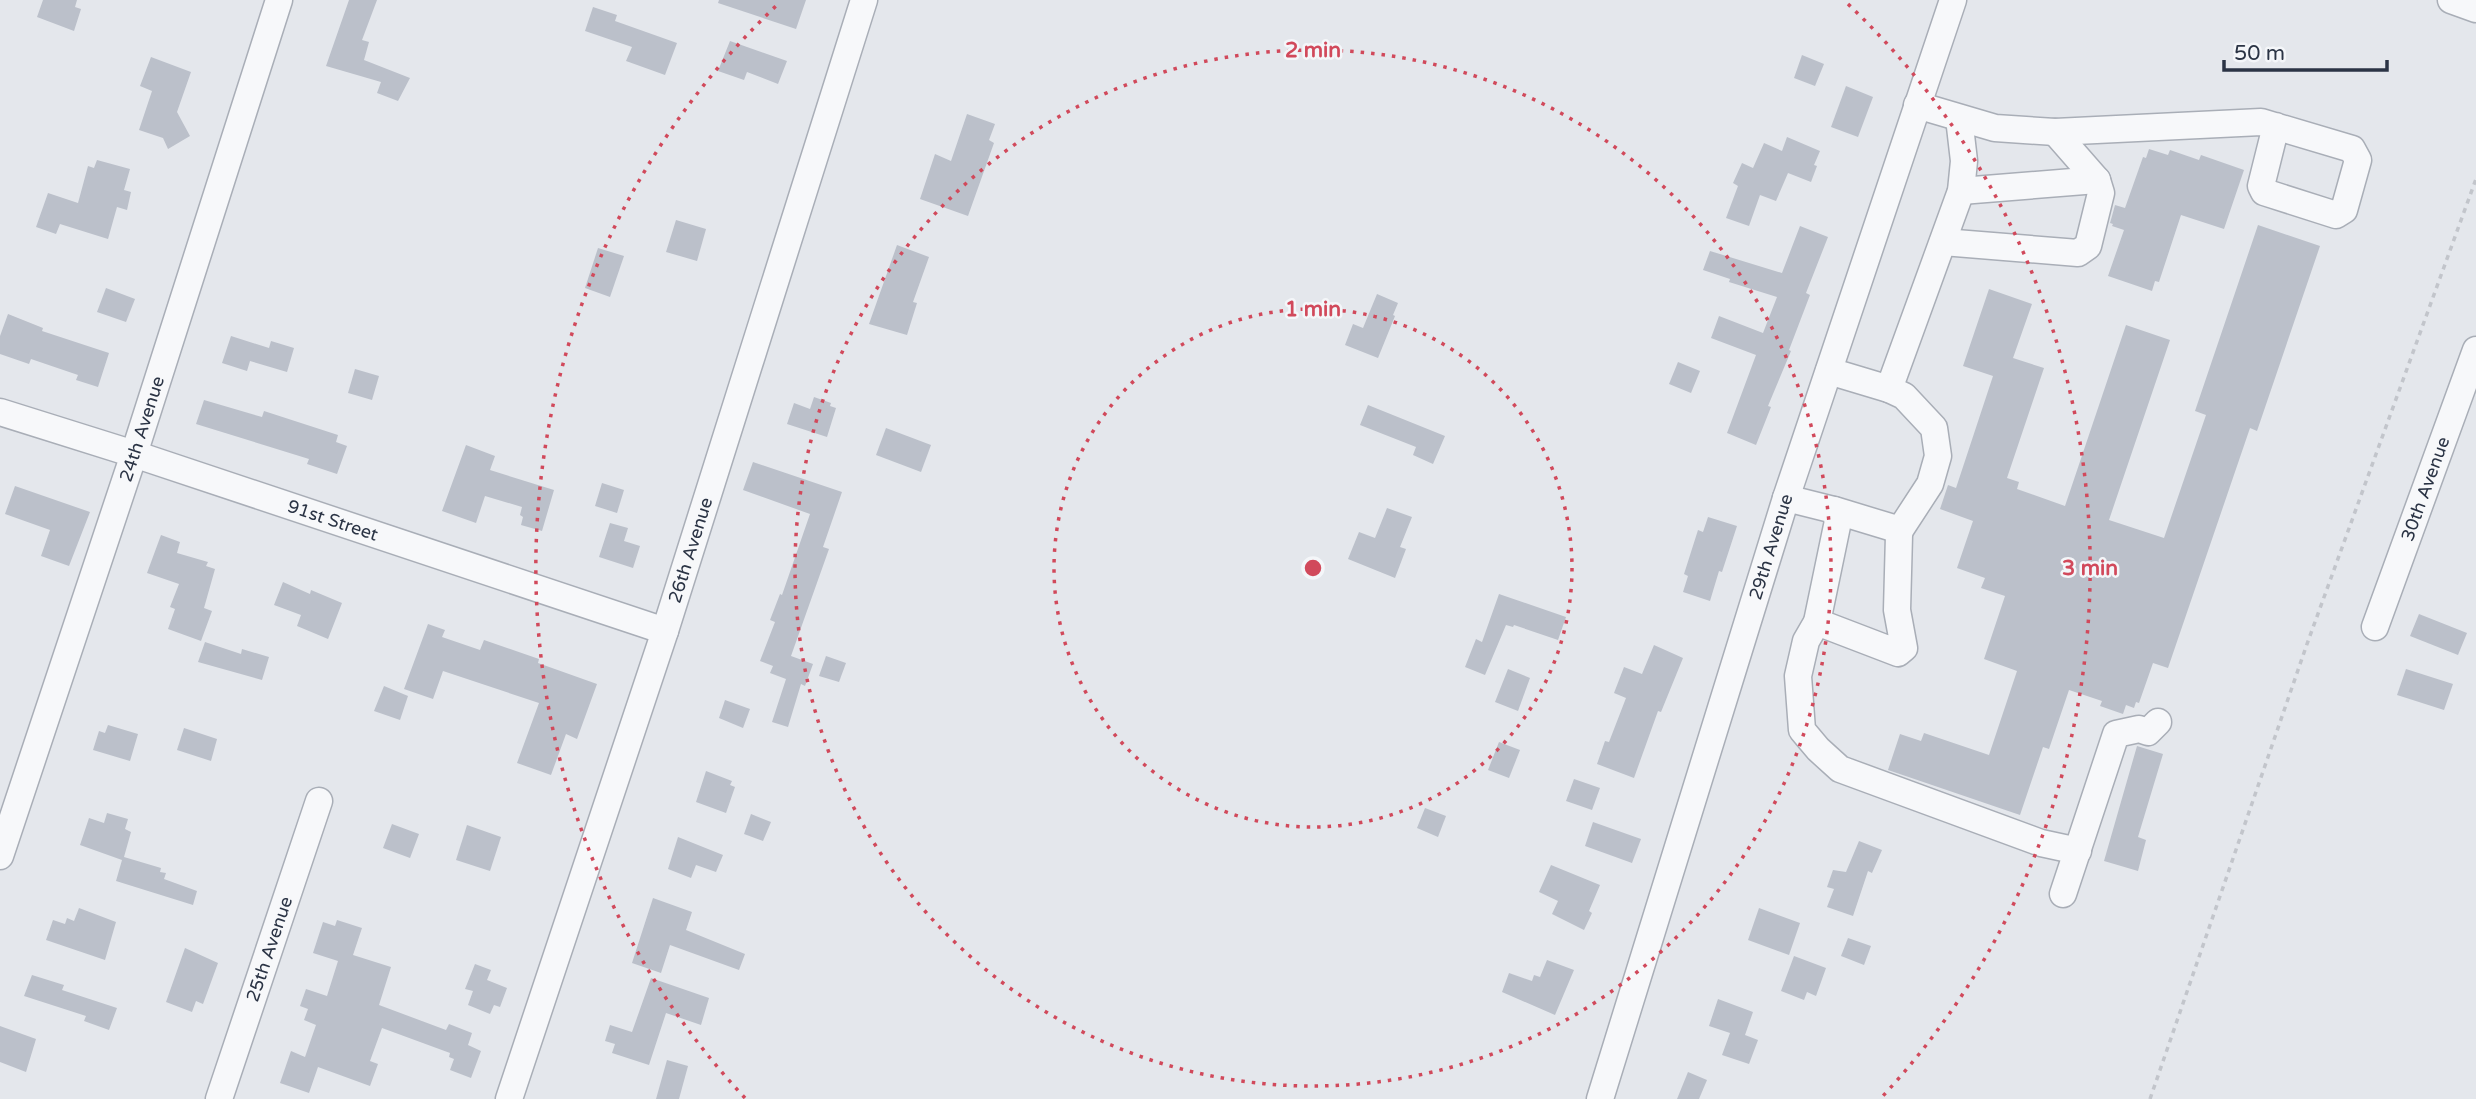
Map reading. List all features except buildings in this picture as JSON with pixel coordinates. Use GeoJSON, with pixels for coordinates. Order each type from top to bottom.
{"type":"FeatureCollection","features":[{"type":"Feature","properties":{"kind":"street","name":"24th Avenue"},"geometry":{"type":"LineString","coordinates":[[0,856],[134,454],[279,0]]}},
{"type":"Feature","properties":{"kind":"street","name":"26th Avenue"},"geometry":{"type":"LineString","coordinates":[[509,1099],[665,631],[864,0]]}},
{"type":"Feature","properties":{"kind":"street","name":"29th Avenue"},"geometry":{"type":"LineString","coordinates":[[1600,1099],[1786,498],[1953,0]]}},
{"type":"Feature","properties":{"kind":"street"},"geometry":{"type":"LineString","coordinates":[[2451,0],[2476,9]]}},
{"type":"Feature","properties":{"kind":"street"},"geometry":{"type":"LineString","coordinates":[[1917,105],[1995,128],[2055,132],[2261,122],[2276,126]]}},
{"type":"Feature","properties":{"kind":"street"},"geometry":{"type":"LineString","coordinates":[[1889,389],[1961,191],[1964,161],[1959,118]]}},
{"type":"Feature","properties":{"kind":"street"},"geometry":{"type":"LineString","coordinates":[[1943,243],[2078,253],[2088,246],[2101,193],[2097,180],[2055,132]]}},
{"type":"Feature","properties":{"kind":"street"},"geometry":{"type":"LineString","coordinates":[[1961,191],[2097,180]]}},
{"type":"Feature","properties":{"kind":"street","name":"30th Avenue"},"geometry":{"type":"LineString","coordinates":[[2375,627],[2476,350]]}},
{"type":"Feature","properties":{"kind":"street"},"geometry":{"type":"LineString","coordinates":[[1817,622],[1901,653],[1905,645],[1897,610],[1900,530],[1930,484],[1938,456],[1934,428],[1904,396],[1829,371]]}},
{"type":"Feature","properties":{"kind":"street","name":"91st Street"},"geometry":{"type":"LineString","coordinates":[[0,412],[665,631]]}},
{"type":"Feature","properties":{"kind":"street"},"geometry":{"type":"LineString","coordinates":[[1786,498],[1900,530]]}},
{"type":"Feature","properties":{"kind":"street"},"geometry":{"type":"LineString","coordinates":[[1834,510],[1838,522],[1817,622],[1806,641],[1798,676],[1802,730],[1840,769],[2041,843],[2078,850]]}},
{"type":"Feature","properties":{"kind":"street"},"geometry":{"type":"LineString","coordinates":[[2063,894],[2116,734],[2139,729],[2148,732],[2158,722]]}},
{"type":"Feature","properties":{"kind":"street","name":"25th Avenue"},"geometry":{"type":"LineString","coordinates":[[219,1099],[319,801]]}},
{"type":"Feature","properties":{"kind":"path"},"geometry":{"type":"LineString","coordinates":[[2150,1099],[2306,644],[2476,178]]}}]}
